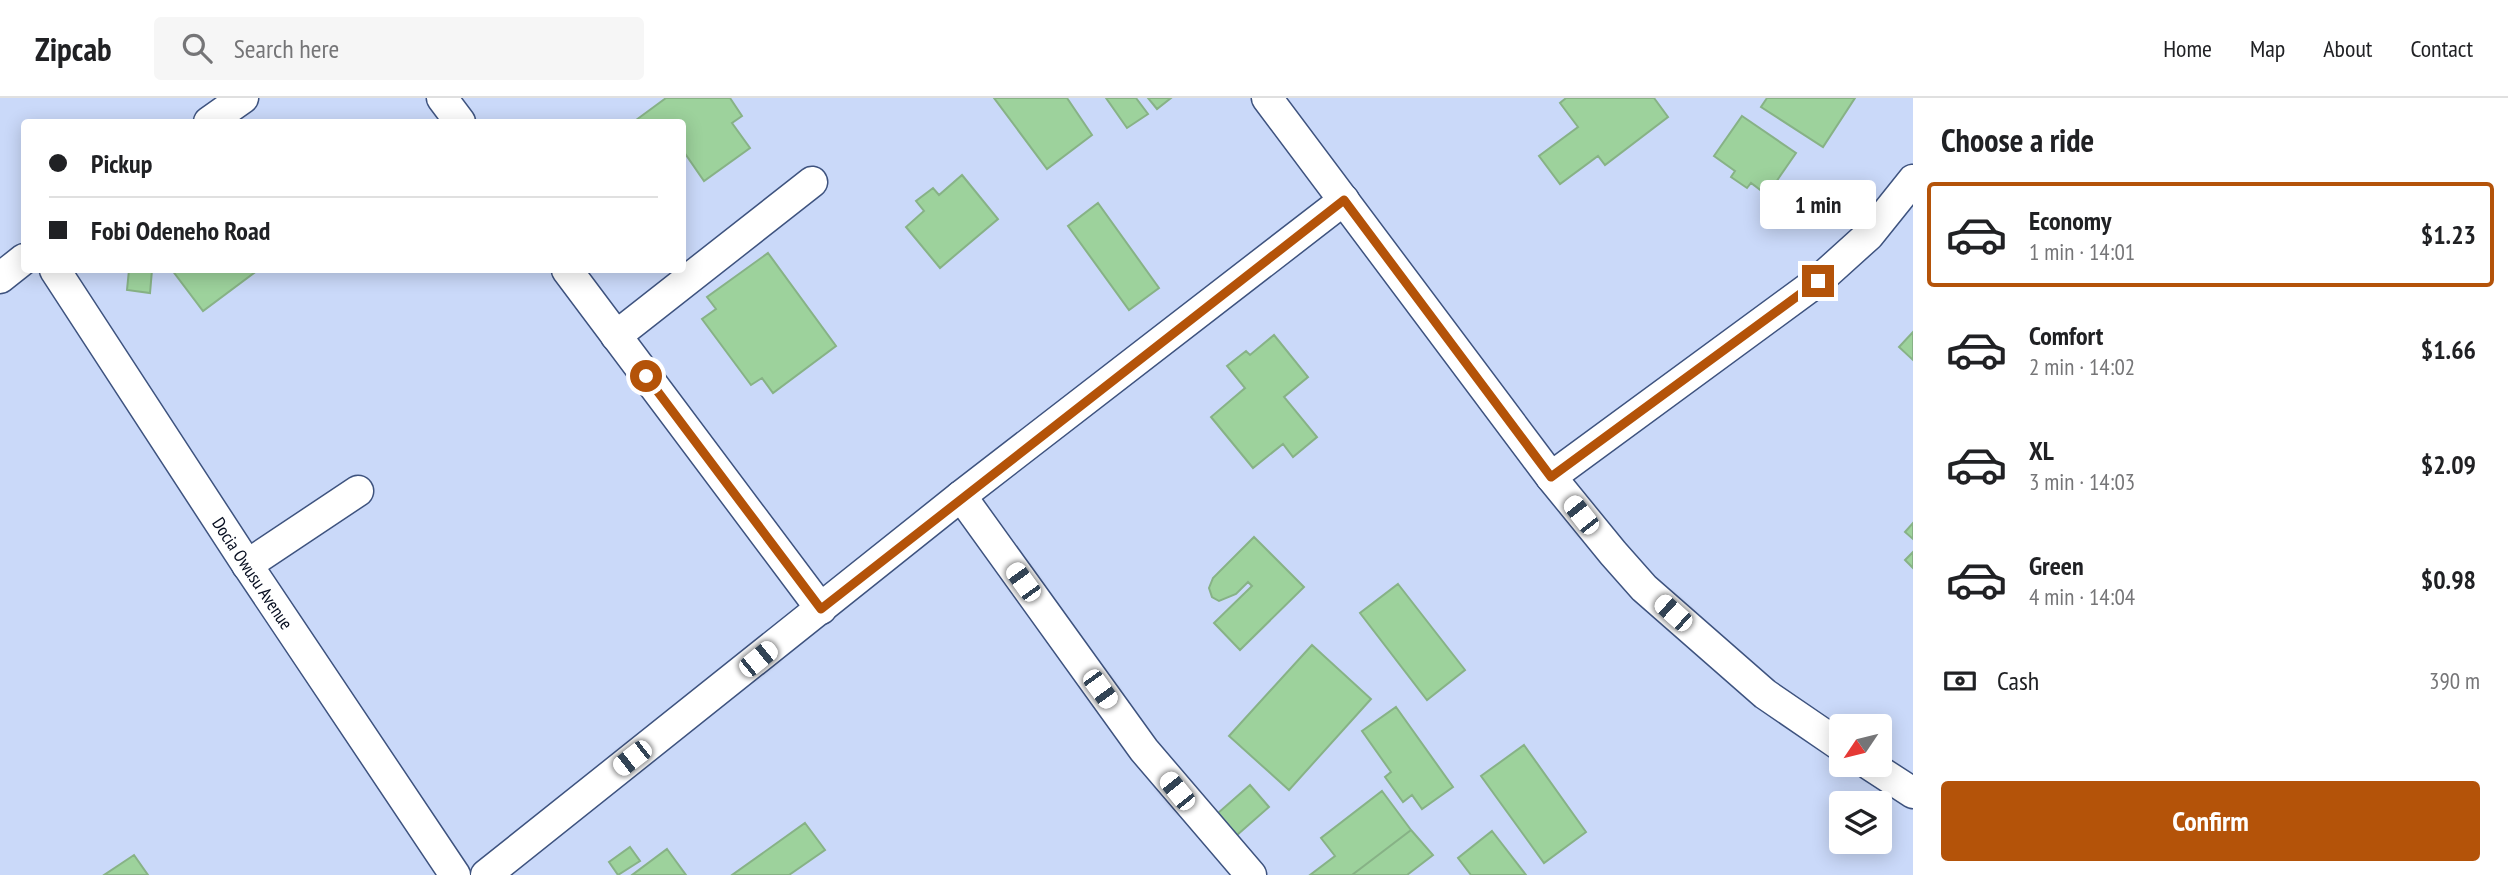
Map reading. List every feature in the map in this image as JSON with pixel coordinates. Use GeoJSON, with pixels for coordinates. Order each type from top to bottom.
{"type":"FeatureCollection","features":[{"type":"Feature","properties":{"kind":"street"},"geometry":{"type":"LineString","coordinates":[[213,119],[243,98]]}},
{"type":"Feature","properties":{"kind":"street"},"geometry":{"type":"LineString","coordinates":[[442,98],[458,119]]}},
{"type":"Feature","properties":{"kind":"street"},"geometry":{"type":"LineString","coordinates":[[1267,98],[1551,477],[1644,587],[1765,694],[1829,738]]}},
{"type":"Feature","properties":{"kind":"street"},"geometry":{"type":"LineString","coordinates":[[1551,477],[1818,281],[1870,235],[1913,180]]}},
{"type":"Feature","properties":{"kind":"street"},"geometry":{"type":"LineString","coordinates":[[616,336],[812,182]]}},
{"type":"Feature","properties":{"kind":"street"},"geometry":{"type":"LineString","coordinates":[[486,875],[961,496],[1344,200]]}},
{"type":"Feature","properties":{"kind":"street"},"geometry":{"type":"LineString","coordinates":[[0,278],[21,261]]}},
{"type":"Feature","properties":{"kind":"street","name":"Docia Owusu Avenue"},"geometry":{"type":"LineString","coordinates":[[57,273],[247,565],[455,875]]}},
{"type":"Feature","properties":{"kind":"street"},"geometry":{"type":"LineString","coordinates":[[569,273],[821,609]]}},
{"type":"Feature","properties":{"kind":"street"},"geometry":{"type":"LineString","coordinates":[[247,565],[358,491]]}},
{"type":"Feature","properties":{"kind":"street"},"geometry":{"type":"LineString","coordinates":[[961,496],[1144,750],[1251,875]]}},
{"type":"Feature","properties":{"kind":"street"},"geometry":{"type":"LineString","coordinates":[[1888,777],[1913,793]]}},
{"type":"Feature","properties":{"kind":"building"},"geometry":{"type":"Polygon","coordinates":[[[666,98],[730,98],[742,116],[732,123],[750,148],[704,181],[686,155],[686,119],[637,119],[666,98]]]}},
{"type":"Feature","properties":{"kind":"building"},"geometry":{"type":"Polygon","coordinates":[[[994,98],[1067,98],[1092,135],[1047,169],[994,98]]]}},
{"type":"Feature","properties":{"kind":"building"},"geometry":{"type":"Polygon","coordinates":[[[1106,98],[1136,98],[1148,114],[1127,128],[1106,98]]]}},
{"type":"Feature","properties":{"kind":"building"},"geometry":{"type":"Polygon","coordinates":[[[1148,98],[1171,98],[1157,109],[1148,98]]]}},
{"type":"Feature","properties":{"kind":"building"},"geometry":{"type":"Polygon","coordinates":[[[1566,98],[1654,98],[1668,117],[1605,165],[1598,156],[1560,184],[1539,156],[1578,127],[1560,103],[1566,98]]]}},
{"type":"Feature","properties":{"kind":"building"},"geometry":{"type":"Polygon","coordinates":[[[1767,98],[1855,98],[1823,147],[1761,107],[1767,98]]]}},
{"type":"Feature","properties":{"kind":"building"},"geometry":{"type":"Polygon","coordinates":[[[1742,116],[1796,153],[1767,195],[1751,183],[1747,188],[1731,177],[1735,171],[1714,156],[1742,116]]]}},
{"type":"Feature","properties":{"kind":"building"},"geometry":{"type":"Polygon","coordinates":[[[962,175],[998,219],[940,268],[906,227],[924,211],[916,201],[933,188],[939,195],[962,175]]]}},
{"type":"Feature","properties":{"kind":"building"},"geometry":{"type":"Polygon","coordinates":[[[1098,203],[1159,288],[1129,310],[1068,226],[1098,203]]]}},
{"type":"Feature","properties":{"kind":"building"},"geometry":{"type":"Polygon","coordinates":[[[768,253],[836,346],[773,393],[762,378],[751,385],[702,319],[716,309],[707,297],[768,253]]]}},
{"type":"Feature","properties":{"kind":"building"},"geometry":{"type":"Polygon","coordinates":[[[129,273],[152,273],[150,293],[127,290],[129,273]]]}},
{"type":"Feature","properties":{"kind":"building"},"geometry":{"type":"Polygon","coordinates":[[[174,273],[254,273],[203,311],[174,273]]]}},
{"type":"Feature","properties":{"kind":"building"},"geometry":{"type":"Polygon","coordinates":[[[1913,332],[1913,360],[1899,347],[1913,332]]]}},
{"type":"Feature","properties":{"kind":"building"},"geometry":{"type":"Polygon","coordinates":[[[1274,335],[1308,377],[1284,397],[1317,437],[1293,457],[1283,444],[1253,468],[1211,417],[1245,388],[1227,366],[1246,351],[1250,355],[1274,335]]]}},
{"type":"Feature","properties":{"kind":"building"},"geometry":{"type":"Polygon","coordinates":[[[1913,523],[1913,539],[1905,532],[1913,523]]]}},
{"type":"Feature","properties":{"kind":"building"},"geometry":{"type":"Polygon","coordinates":[[[1254,537],[1304,587],[1240,650],[1214,623],[1252,586],[1248,582],[1236,594],[1219,601],[1212,597],[1209,588],[1213,578],[1254,537]]]}},
{"type":"Feature","properties":{"kind":"building"},"geometry":{"type":"Polygon","coordinates":[[[1913,552],[1913,568],[1905,560],[1913,552]]]}},
{"type":"Feature","properties":{"kind":"building"},"geometry":{"type":"Polygon","coordinates":[[[1398,584],[1465,670],[1427,700],[1360,613],[1398,584]]]}},
{"type":"Feature","properties":{"kind":"building"},"geometry":{"type":"Polygon","coordinates":[[[1312,645],[1371,699],[1289,790],[1229,736],[1312,645]]]}},
{"type":"Feature","properties":{"kind":"building"},"geometry":{"type":"Polygon","coordinates":[[[1396,707],[1453,787],[1422,809],[1412,795],[1403,802],[1385,777],[1391,772],[1362,731],[1396,707]]]}},
{"type":"Feature","properties":{"kind":"building"},"geometry":{"type":"Polygon","coordinates":[[[1524,745],[1586,832],[1544,863],[1481,776],[1524,745]]]}},
{"type":"Feature","properties":{"kind":"building"},"geometry":{"type":"Polygon","coordinates":[[[1250,785],[1269,807],[1237,835],[1218,813],[1250,785]]]}},
{"type":"Feature","properties":{"kind":"building"},"geometry":{"type":"Polygon","coordinates":[[[1382,791],[1411,830],[1352,875],[1310,875],[1335,856],[1321,838],[1382,791]]]}},
{"type":"Feature","properties":{"kind":"building"},"geometry":{"type":"Polygon","coordinates":[[[805,823],[825,850],[789,875],[732,875],[805,823]]]}},
{"type":"Feature","properties":{"kind":"building"},"geometry":{"type":"Polygon","coordinates":[[[1411,830],[1433,855],[1407,875],[1352,875],[1411,830]]]}},
{"type":"Feature","properties":{"kind":"building"},"geometry":{"type":"Polygon","coordinates":[[[1492,831],[1526,875],[1471,875],[1458,858],[1492,831]]]}},
{"type":"Feature","properties":{"kind":"building"},"geometry":{"type":"Polygon","coordinates":[[[630,847],[640,861],[618,875],[609,862],[630,847]]]}},
{"type":"Feature","properties":{"kind":"building"},"geometry":{"type":"Polygon","coordinates":[[[667,849],[686,875],[632,875],[667,849]]]}},
{"type":"Feature","properties":{"kind":"building"},"geometry":{"type":"Polygon","coordinates":[[[134,855],[148,875],[104,875],[134,855]]]}},
{"type":"Feature","properties":{"kind":"route"},"geometry":{"type":"LineString","coordinates":[[646,376],[821,609],[961,496],[1344,200],[1551,477],[1818,281]]}}]}
